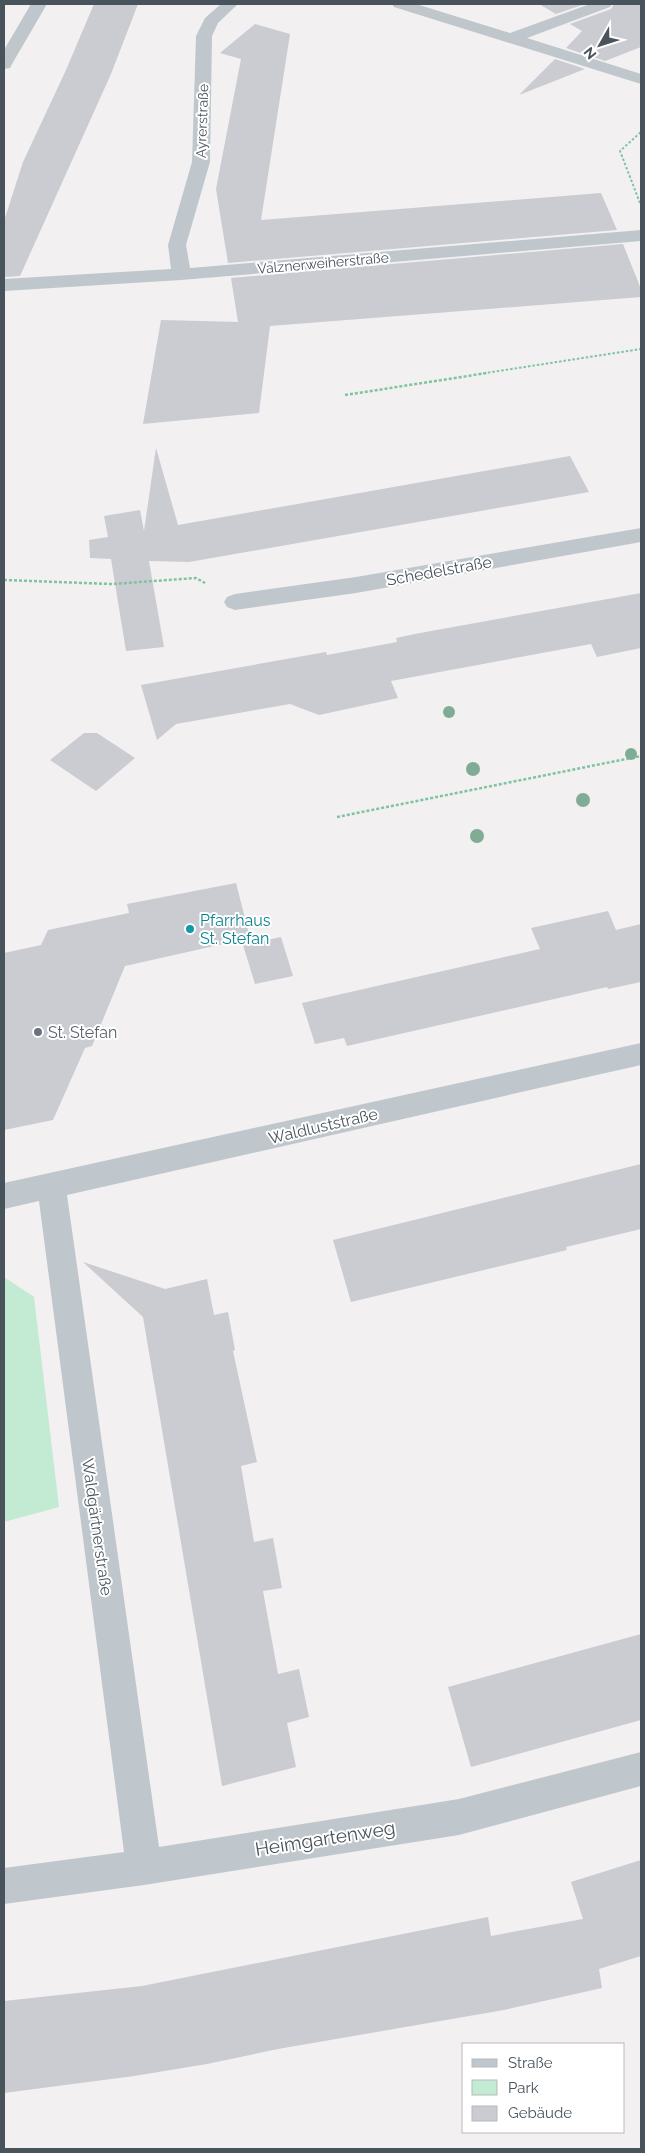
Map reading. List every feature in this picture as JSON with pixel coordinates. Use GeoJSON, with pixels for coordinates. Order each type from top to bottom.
{"type":"FeatureCollection","features":[{"type":"Feature","properties":{"kind":"street"},"geometry":{"type":"LineString","coordinates":[[4,64],[39,4]]}},
{"type":"Feature","properties":{"kind":"street","name":"Ayrerstraße"},"geometry":{"type":"LineString","coordinates":[[181,274],[177,245],[201,162],[204,36],[211,21],[230,4]]}},
{"type":"Feature","properties":{"kind":"street"},"geometry":{"type":"LineString","coordinates":[[400,4],[641,79]]}},
{"type":"Feature","properties":{"kind":"street"},"geometry":{"type":"LineString","coordinates":[[512,38],[604,4]]}},
{"type":"Feature","properties":{"kind":"street","name":"Valznerweiherstraße"},"geometry":{"type":"LineString","coordinates":[[4,285],[181,274],[641,236]]}},
{"type":"Feature","properties":{"kind":"street","name":"Schedelstraße"},"geometry":{"type":"LineString","coordinates":[[235,602],[356,585],[641,535]]}},
{"type":"Feature","properties":{"kind":"street","name":"Waldluststraße"},"geometry":{"type":"LineString","coordinates":[[4,1196],[641,1054]]}},
{"type":"Feature","properties":{"kind":"street","name":"Waldgärtnerstraße"},"geometry":{"type":"LineString","coordinates":[[51,1186],[144,1867]]}},
{"type":"Feature","properties":{"kind":"street","name":"Heimgartenweg"},"geometry":{"type":"LineString","coordinates":[[4,1886],[144,1867],[459,1817],[641,1768]]}},
{"type":"Feature","properties":{"kind":"path"},"geometry":{"type":"LineString","coordinates":[[641,132],[620,151],[641,208]]}},
{"type":"Feature","properties":{"kind":"path"},"geometry":{"type":"LineString","coordinates":[[345,395],[641,349]]}},
{"type":"Feature","properties":{"kind":"path"},"geometry":{"type":"LineString","coordinates":[[4,580],[112,584],[196,578],[235,602]]}},
{"type":"Feature","properties":{"kind":"path"},"geometry":{"type":"LineString","coordinates":[[338,817],[641,756]]}},
{"type":"Feature","properties":{"kind":"green space"},"geometry":{"type":"Polygon","coordinates":[[[4,1277],[34,1297],[59,1507],[4,1522],[4,1277]]]}},
{"type":"Feature","properties":{"kind":"building"},"geometry":{"type":"Polygon","coordinates":[[[94,4],[138,4],[111,74],[20,276],[4,277],[4,221],[23,162],[66,70],[94,4]]]}},
{"type":"Feature","properties":{"kind":"building"},"geometry":{"type":"Polygon","coordinates":[[[539,4],[585,4],[556,14],[539,4]]]}},
{"type":"Feature","properties":{"kind":"building"},"geometry":{"type":"Polygon","coordinates":[[[614,4],[641,4],[641,47],[605,61],[566,48],[582,31],[570,24],[611,9],[614,4]]]}},
{"type":"Feature","properties":{"kind":"building"},"geometry":{"type":"Polygon","coordinates":[[[255,24],[290,34],[261,220],[601,193],[617,230],[228,263],[216,189],[241,59],[220,53],[255,24]]]}},
{"type":"Feature","properties":{"kind":"building"},"geometry":{"type":"Polygon","coordinates":[[[555,59],[585,69],[519,95],[555,59]]]}},
{"type":"Feature","properties":{"kind":"building"},"geometry":{"type":"Polygon","coordinates":[[[623,244],[641,289],[641,297],[270,326],[259,413],[143,424],[161,320],[238,322],[231,278],[623,244]]]}},
{"type":"Feature","properties":{"kind":"building"},"geometry":{"type":"Polygon","coordinates":[[[156,448],[178,525],[570,456],[589,492],[189,562],[149,561],[164,647],[126,651],[111,559],[90,558],[89,540],[108,537],[104,516],[140,510],[144,531],[156,448]]]}},
{"type":"Feature","properties":{"kind":"building"},"geometry":{"type":"Polygon","coordinates":[[[641,593],[641,648],[597,657],[591,644],[391,681],[398,698],[319,715],[290,704],[176,724],[157,740],[141,685],[326,652],[327,655],[397,642],[396,638],[420,633],[641,593]]]}},
{"type":"Feature","properties":{"kind":"building"},"geometry":{"type":"Polygon","coordinates":[[[84,733],[97,733],[135,758],[96,791],[50,760],[84,733]]]}},
{"type":"Feature","properties":{"kind":"building","name":"St. Stefan"},"geometry":{"type":"Polygon","coordinates":[[[236,883],[250,938],[125,966],[92,1046],[85,1048],[53,1120],[4,1130],[4,953],[41,945],[48,930],[129,913],[127,904],[236,883]]]}},
{"type":"Feature","properties":{"kind":"building"},"geometry":{"type":"Polygon","coordinates":[[[608,911],[616,930],[641,924],[641,982],[608,989],[607,987],[347,1046],[344,1038],[315,1044],[302,1003],[540,949],[531,928],[608,911]]]}},
{"type":"Feature","properties":{"kind":"building"},"geometry":{"type":"Polygon","coordinates":[[[281,937],[293,976],[255,984],[243,945],[281,937]]]}},
{"type":"Feature","properties":{"kind":"building"},"geometry":{"type":"Polygon","coordinates":[[[641,1164],[641,1229],[566,1247],[567,1250],[351,1302],[333,1240],[641,1164]]]}},
{"type":"Feature","properties":{"kind":"building"},"geometry":{"type":"Polygon","coordinates":[[[83,1262],[165,1289],[207,1279],[214,1315],[228,1312],[235,1350],[233,1351],[257,1462],[241,1466],[254,1542],[273,1538],[282,1588],[263,1591],[278,1674],[299,1669],[309,1717],[287,1723],[296,1767],[222,1786],[143,1317],[83,1262]]]}},
{"type":"Feature","properties":{"kind":"building"},"geometry":{"type":"Polygon","coordinates":[[[641,1634],[641,1720],[471,1767],[448,1687],[641,1634]]]}},
{"type":"Feature","properties":{"kind":"building"},"geometry":{"type":"Polygon","coordinates":[[[641,1860],[641,1956],[599,1969],[602,1988],[504,2010],[278,2049],[207,2064],[134,2076],[4,2093],[4,2001],[142,1986],[488,1917],[491,1936],[583,1919],[571,1882],[641,1860]]]}},
{"type":"Feature","properties":{"kind":"place","name":"Pfarrhaus St. Stefan"},"geometry":{"type":"Point","coordinates":[190,929]}},
{"type":"Feature","properties":{"kind":"place","name":"St. Stefan"},"geometry":{"type":"Point","coordinates":[38,1032]}}]}
